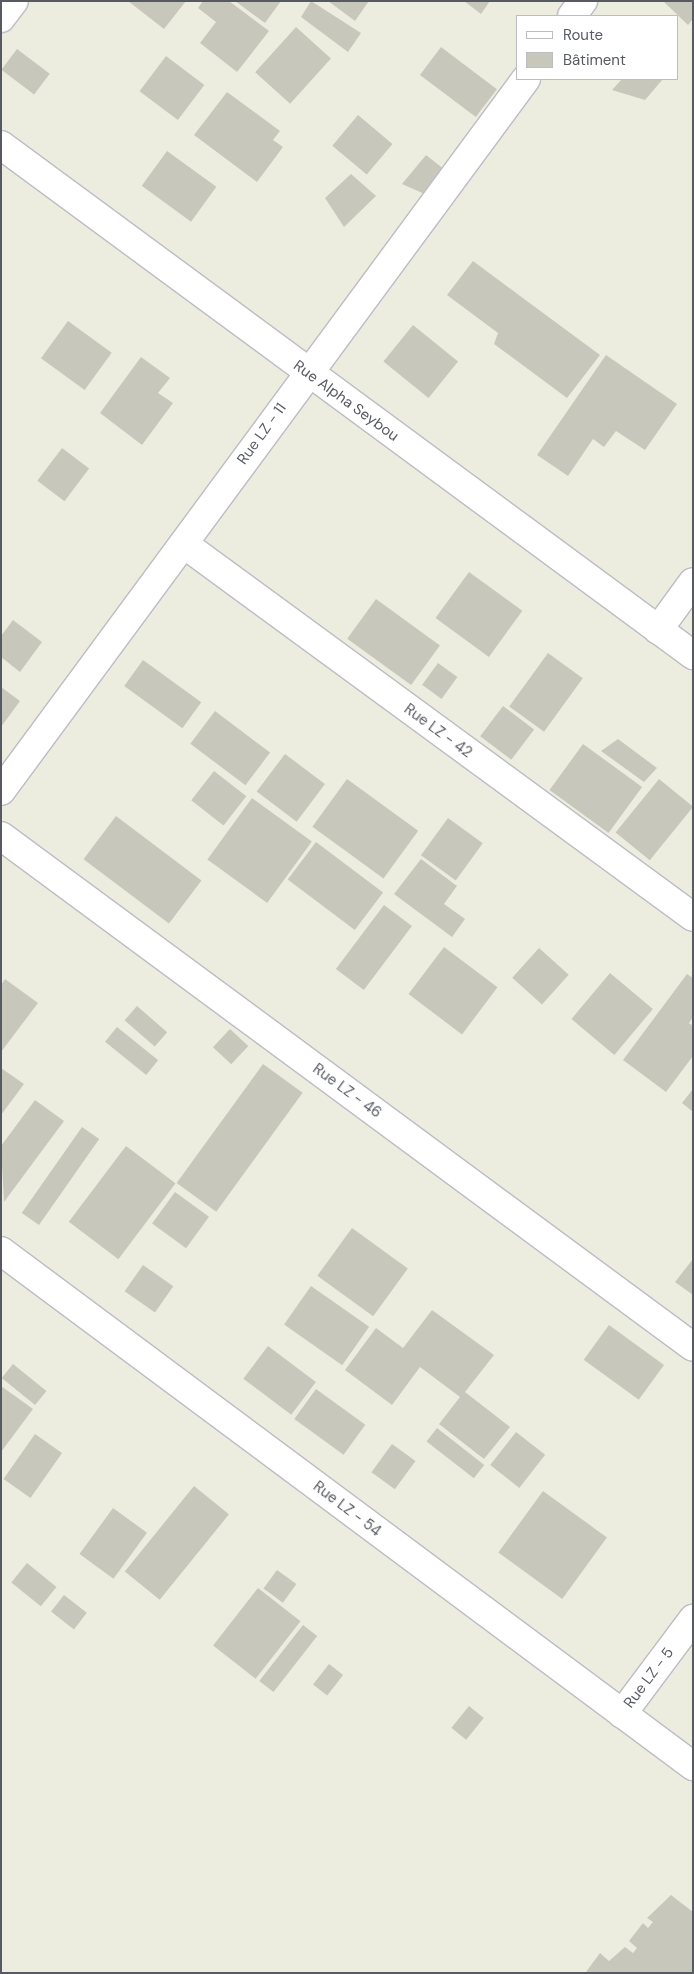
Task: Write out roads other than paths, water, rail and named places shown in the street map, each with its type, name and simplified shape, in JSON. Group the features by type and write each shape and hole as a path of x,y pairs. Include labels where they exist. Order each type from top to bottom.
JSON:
{"street":[{"path":"1,18 14,1"},
{"path":"573,15 584,1"},
{"name":"Rue LZ - 11","path":"1,791 184,544 306,373 525,80"},
{"name":"Rue Alpha Seybou","path":"1,145 306,373 693,655"},
{"name":"Rue LZ - 42","path":"184,544 693,917"},
{"path":"658,630 693,582"},
{"name":"Rue LZ - 46","path":"1,836 693,1347"},
{"name":"Rue LZ - 54","path":"1,1251 693,1766"},
{"name":"Rue LZ - 5","path":"622,1714 693,1619"}]}
